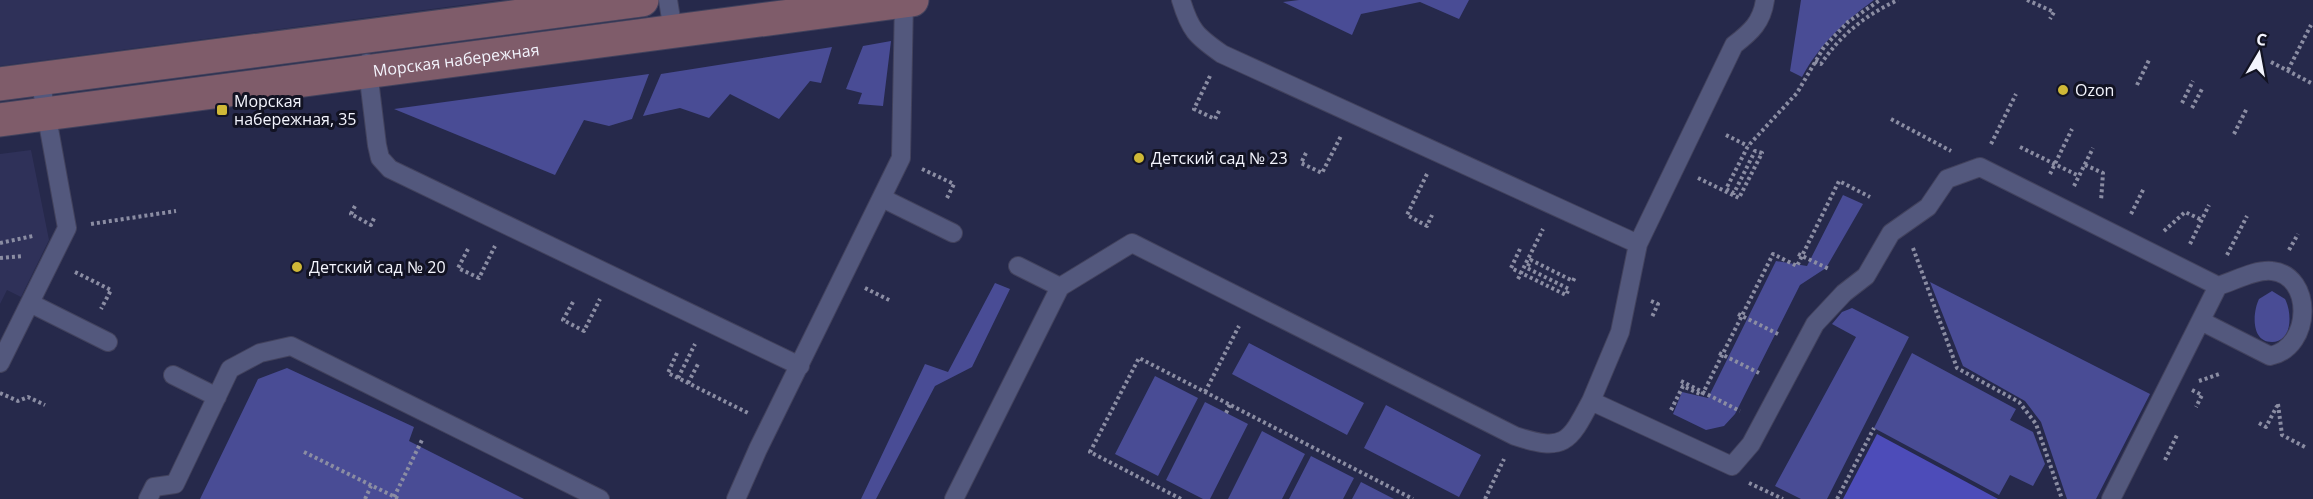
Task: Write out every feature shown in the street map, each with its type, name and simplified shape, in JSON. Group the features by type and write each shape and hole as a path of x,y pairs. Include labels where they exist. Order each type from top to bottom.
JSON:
{"street":[{"path":"0,84 642,0"},
{"name":"Морская набережная","path":"0,120 369,71 670,15 907,0"}],"lane":[{"path":"736,499 901,158 907,0"},
{"path":"1181,0 1187,18 1198,38 1221,54 1638,244"},
{"path":"954,499 1060,287 1132,243 1515,436 1542,445 1561,442 1575,430 1591,400 1620,332 1638,244 1734,45 1751,32 1759,22 1765,0"},
{"path":"363,37 369,71 376,145 380,158 390,169 800,366"},
{"path":"0,363 67,228 40,79"},
{"path":"1591,400 1732,466 1750,444 1815,324 1844,293 1866,276 1890,233 1928,207 1947,179 1980,167 2001,187 2218,286 2271,270 2290,278 2302,294 2305,304 2306,314 2302,333 2290,349 2270,356 2200,321"},
{"path":"882,198 953,233"},
{"path":"1018,266 1060,287"},
{"path":"2111,499 2218,286"},
{"path":"30,303 108,342"},
{"path":"148,499 154,487 175,484 230,369 260,353 291,346 600,499"},
{"path":"173,375 217,397"}],"path":[{"path":"1721,189 1739,198 1762,153 1755,150 1734,193 1726,189 1748,146 1797,93 1824,47 1848,22 1880,0"},
{"path":"1815,61 1821,64 1852,28 1880,8 1898,0"},
{"path":"2027,0 2054,12 2050,20"},
{"path":"2288,70 2311,25"},
{"path":"1220,109 1215,119 1194,109 1221,54"},
{"path":"2137,86 2149,60"},
{"path":"2271,62 2313,84"},
{"path":"2182,103 2193,81"},
{"path":"2192,108 2203,87"},
{"path":"1891,118 1980,167 2016,94"},
{"path":"2234,134 2247,108"},
{"path":"1306,153 1301,163 1322,173 1352,113"},
{"path":"2047,180 2072,129"},
{"path":"1726,135 1748,146"},
{"path":"2020,147 2079,176"},
{"path":"2093,148 2085,165 2103,173 2101,199 2098,205"},
{"path":"1432,215 1427,226 1407,215 1438,153"},
{"path":"901,158 954,184 949,195"},
{"path":"1703,393 1720,354 1773,254 1797,266 1800,255 1839,181 1870,197"},
{"path":"2135,206 2144,188"},
{"path":"2161,237 2164,230 2185,212 2202,220 2209,205"},
{"path":"355,206 351,214 371,225 375,216"},
{"path":"1518,279 1555,206"},
{"path":"2226,256 2247,216"},
{"path":"468,249 458,268 479,278 506,224"},
{"path":"1904,224 1957,368 2019,402 2036,424 2062,499"},
{"path":"2292,244 2298,234"},
{"path":"1520,249 1511,268 1566,295 1569,289 1527,268 1531,260 1573,281 1575,277"},
{"path":"1800,255 1829,269"},
{"path":"573,302 563,321 584,331 612,275"},
{"path":"100,310 111,290 104,286"},
{"path":"870,290 891,301"},
{"path":"1205,392 1251,303"},
{"path":"1740,315 1778,334"},
{"path":"677,353 668,373 771,425"},
{"path":"1720,354 1759,373"},
{"path":"1181,499 1090,452 1139,358 1413,499"},
{"path":"688,383 698,364"},
{"path":"678,378 683,368"},
{"path":"1178,388 1182,381"},
{"path":"1681,381 1762,422"},
{"path":"1661,407 1670,412 1683,386 1702,395 1703,393"},
{"path":"0,393 18,401 28,397 45,405"},
{"path":"2196,407 2202,395"},
{"path":"2259,423 2266,427 2278,404 2282,435 2305,447"},
{"path":"1226,413 1230,405"},
{"path":"393,496 434,416"},
{"path":"1837,499 1874,428"},
{"path":"2165,460 2178,433"},
{"path":"1285,443 1289,436"},
{"path":"1485,499 1515,436"},
{"path":"304,452 399,499"},
{"path":"1333,467 1337,460"},
{"path":"1732,466 1742,479 1783,499"},
{"path":"1382,493 1386,485"},
{"path":"365,499 371,486"}],"shaded area":[{"path":"0,0 500,0 0,66"},
{"path":"1299,0 1469,0 1459,19 1420,2 1361,14 1352,35 1283,2"},
{"path":"1801,0 1874,0 1834,34 1802,77 1790,71"},
{"path":"891,41 883,106 858,104 862,93 846,89 863,46"},
{"path":"832,47 821,83 810,81 779,119 730,94 709,118 680,108 643,116 661,74"},
{"path":"649,74 632,119 609,126 584,120 555,175 394,109"},
{"path":"31,150 49,240 21,297 7,290 0,304 0,154"},
{"path":"1843,195 1863,204 1826,268 1800,285 1735,414 1724,426 1706,430 1673,414 1682,392 1708,398 1776,261 1807,266"},
{"path":"1930,282 2150,394 2096,499 2067,499 2041,422 2025,401 1963,366"},
{"path":"995,283 1010,289 972,367 935,386 876,499 861,499 925,364 948,372"},
{"path":"2272,291 2285,299 2290,318 2284,337 2272,342 2265,341 2257,332 2255,311 2259,299"},
{"path":"1852,308 1909,337 1827,499 1801,499 1775,486 1856,337 1832,324 1842,312"},
{"path":"1249,343 1364,403 1347,435 1232,374"},
{"path":"1912,353 2016,409 2010,420 2033,432 2045,464 2033,486 2010,475 1999,495 1874,428"},
{"path":"287,368 414,427 409,441 524,499 200,499 258,379"},
{"path":"1155,376 1198,398 1158,476 1115,454"},
{"path":"1205,402 1248,424 1210,499 1203,499 1166,480"},
{"path":"1386,405 1481,455 1459,497 1364,448"},
{"path":"1262,431 1305,454 1282,499 1228,499"},
{"path":"1877,434 1998,499 1843,499"},
{"path":"1311,456 1354,478 1343,499 1289,499"},
{"path":"1361,482 1394,499 1352,499"}],"place":[{"name":"Ozon","path":"2063,90"},
{"name":"Морская набережная, 35","path":"222,110"},
{"name":"Детский сад № 23","path":"1139,158"},
{"name":"Детский сад № 20","path":"297,267"}]}
